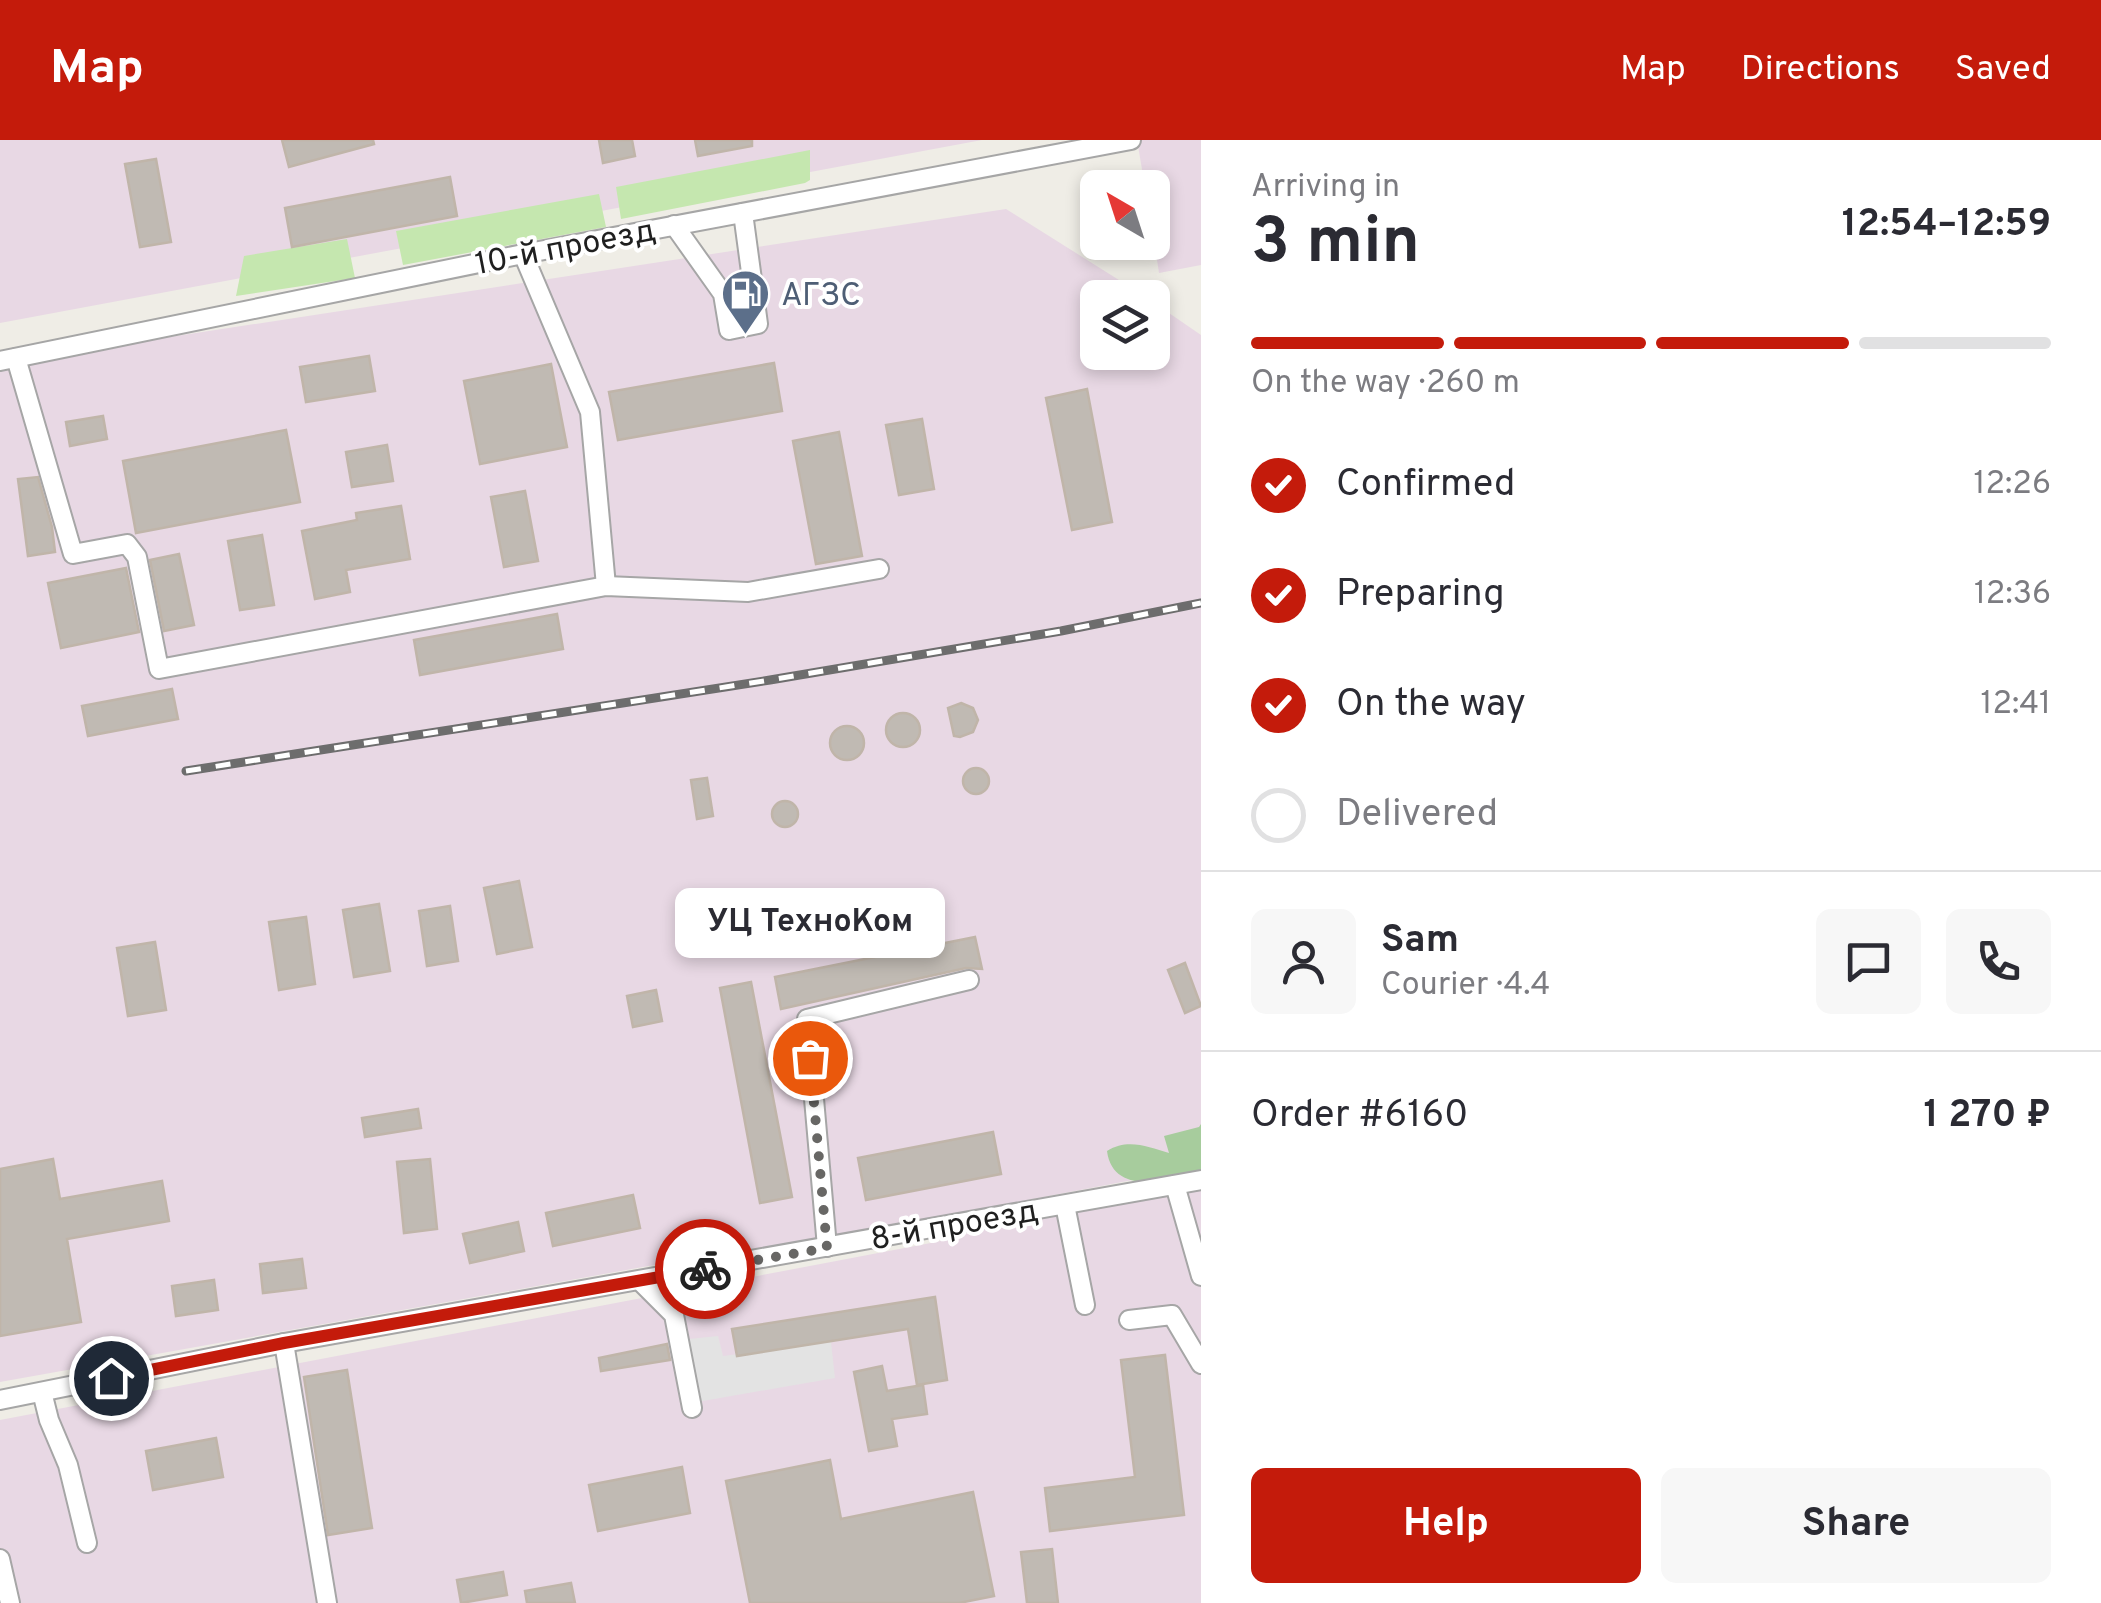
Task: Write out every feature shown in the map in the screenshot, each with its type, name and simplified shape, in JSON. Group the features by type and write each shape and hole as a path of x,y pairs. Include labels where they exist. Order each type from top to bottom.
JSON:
{"street":[{"name":"10-й проезд","path":"8,360 523,254 1131,140"},
{"path":"674,225 723,294 729,330 758,324 743,213"},
{"path":"523,254 590,412 606,586"},
{"path":"8,360 72,554 126,544 137,557 158,668 606,586 748,592 879,569"},
{"path":"827,1248 807,1020 969,980"},
{"name":"8-й проезд","path":"0,1400 284,1343 1201,1180"},
{"path":"1175,1185 1201,1276"},
{"path":"1065,1204 1085,1306"},
{"path":"640,1281 674,1314 692,1408"},
{"path":"1129,1320 1172,1315 1201,1364"},
{"path":"284,1343 327,1603"},
{"path":"42,1392 68,1465 87,1542"},
{"path":"0,1559 10,1603"}],"shaded area":[{"path":"0,140 982,140 0,323"},
{"path":"1137,140 1201,140 1201,265 1159,273 1157,260 1170,260 1170,170 1142,170"},
{"path":"1006,209 1080,256 1080,260 1087,260 1119,280 1080,280 1080,370 1170,370 1170,314 1201,335 1201,1167 798,1244 738,1250 0,1382 0,371 105,347"},
{"path":"1201,1185 1201,1603 0,1603 0,1420 936,1242 1040,1213"},
{"path":"718,1336 723,1356 831,1342 835,1378 697,1402 689,1339"}],"green space":[{"path":"810,150 810,180 805,183 621,219 616,187"},
{"path":"599,194 606,227 403,265 396,231"},
{"path":"347,239 355,278 236,296 244,256"},
{"path":"1201,1124 1201,1175 1145,1182 1120,1175 1111,1165 1107,1151 1115,1147 1138,1145 1169,1153 1164,1136"}],"building":[{"path":"282,140 373,140 374,144 289,167"},
{"path":"599,140 632,140 635,156 603,163"},
{"path":"695,140 752,140 752,146 698,156"},
{"path":"156,159 171,242 140,247 125,164"},
{"path":"450,177 457,216 292,247 285,208"},
{"path":"369,356 375,391 306,402 300,367"},
{"path":"774,363 782,411 618,440 609,392"},
{"path":"551,364 567,447 480,464 464,381"},
{"path":"1087,389 1112,522 1072,530 1046,398"},
{"path":"103,416 107,439 70,446 66,422"},
{"path":"922,419 934,489 899,495 886,425"},
{"path":"286,430 300,502 136,533 123,461"},
{"path":"839,432 862,556 816,564 793,441"},
{"path":"387,445 393,481 352,487 346,452"},
{"path":"38,477 55,552 28,556 18,479"},
{"path":"525,491 538,561 504,567 491,497"},
{"path":"401,506 410,559 346,570 350,592 315,599 302,531 357,520 356,513"},
{"path":"262,535 274,605 240,610 228,541"},
{"path":"179,554 194,625 164,631 150,560"},
{"path":"126,568 139,632 61,648 48,583"},
{"path":"557,614 563,649 420,675 414,640"},
{"path":"172,689 178,719 88,736 82,706"},
{"path":"961,703 973,708 978,720 973,732 960,737 954,736 948,708"},
{"path":"903,713 915,718 920,730 915,742 903,747 891,742 886,730 891,718"},
{"path":"847,726 859,731 864,743 859,755 847,760 835,755 830,743 835,731"},
{"path":"976,768 985,772 989,781 985,790 976,794 967,790 963,781 967,772"},
{"path":"707,778 713,816 697,819 691,780"},
{"path":"785,801 794,805 798,814 794,823 785,827 776,823 772,814 776,805"},
{"path":"519,881 532,947 497,954 484,888"},
{"path":"379,904 390,971 354,977 343,910"},
{"path":"450,906 458,961 427,966 419,911"},
{"path":"306,917 315,984 279,990 269,922"},
{"path":"975,937 982,969 966,968 781,1009 775,977"},
{"path":"155,942 166,1010 128,1016 117,948"},
{"path":"1185,963 1201,1006 1185,1013 1168,970"},
{"path":"751,982 792,1197 760,1203 720,988"},
{"path":"656,990 662,1021 633,1027 627,996"},
{"path":"418,1109 421,1128 365,1137 362,1118"},
{"path":"993,1132 1001,1174 866,1200 858,1158"},
{"path":"53,1159 60,1199 162,1181 169,1221 67,1239 81,1322 0,1336 0,1169"},
{"path":"430,1159 437,1229 404,1233 397,1162"},
{"path":"633,1195 640,1228 553,1246 546,1213"},
{"path":"518,1222 524,1251 470,1263 463,1234"},
{"path":"302,1259 306,1288 263,1293 260,1264"},
{"path":"214,1280 218,1310 176,1316 172,1286"},
{"path":"935,1297 947,1380 917,1385 908,1329 737,1356 732,1329"},
{"path":"667,1344 670,1360 601,1371 599,1358"},
{"path":"1165,1355 1184,1515 1050,1531 1045,1488 1135,1477 1121,1360"},
{"path":"882,1366 887,1391 923,1385 927,1414 892,1419 897,1446 869,1451 854,1372"},
{"path":"347,1370 372,1528 328,1535 304,1377"},
{"path":"216,1438 223,1477 153,1490 146,1451"},
{"path":"830,1460 841,1519 973,1492 994,1596 959,1603 750,1603 726,1481"},
{"path":"682,1467 690,1513 598,1531 589,1485"},
{"path":"1052,1549 1058,1603 1027,1603 1021,1552"},
{"path":"503,1572 507,1595 461,1603 457,1580"},
{"path":"571,1583 575,1603 527,1603 525,1591"}],"railway":[{"path":"186,771 770,680 1201,603"}],"way so far":[{"path":"705,1269 827,1248 810,1058"}],"place":[{"name":"АГЗС","path":"746,336"},
{"name":"УЦ ТехноКом","path":"810,1058"}],"route":[{"path":"111,1378 284,1343 705,1269"}]}
